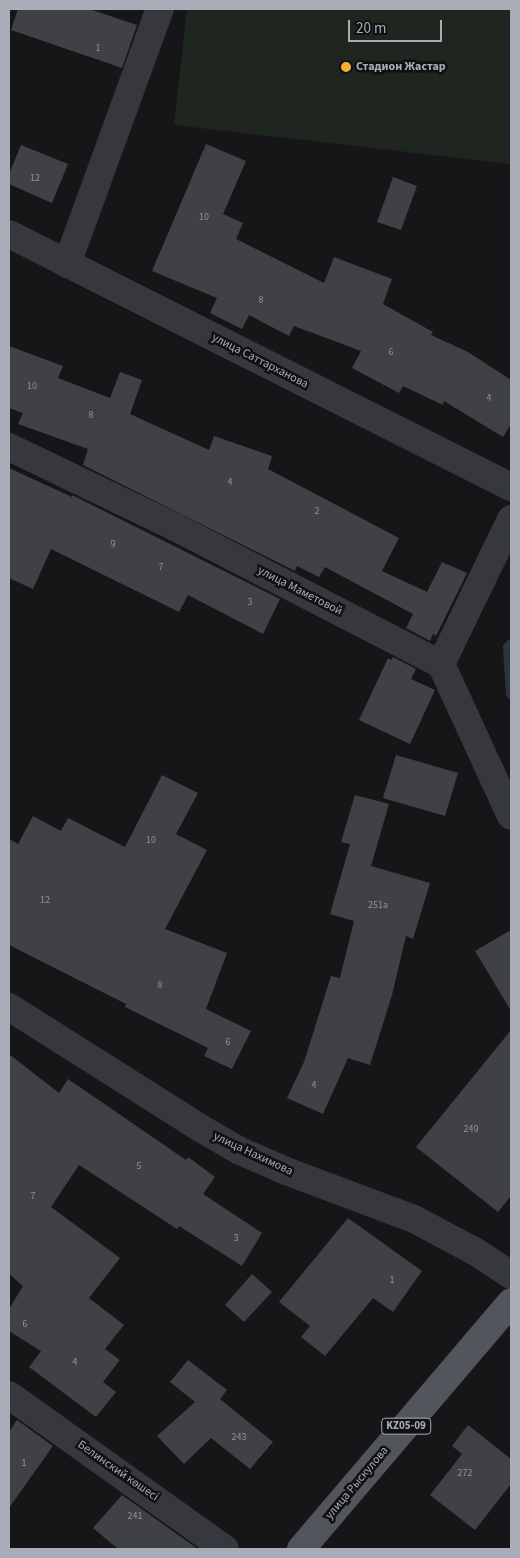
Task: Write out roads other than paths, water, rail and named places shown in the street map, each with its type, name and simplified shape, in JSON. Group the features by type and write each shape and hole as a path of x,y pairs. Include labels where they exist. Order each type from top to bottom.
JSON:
{"main road":[{"name":"улица Рыскулова","path":"301,1549 511,1302"}],"street":[{"path":"67,264 160,9"},
{"name":"улица Саттарханова","path":"9,234 511,487"},
{"name":"улица Маметовой","path":"9,447 176,527 441,664"},
{"path":"511,519 441,664 511,816"},
{"name":"улица Нахимова","path":"9,1006 202,1129 240,1151 286,1171 414,1219 476,1252 511,1275"},
{"name":"Белинский көшесi","path":"9,1395 225,1549"}],"waterway":[{"path":"511,644 508,648 511,694"}],"place":[{"name":"Стадион Жастар","path":"346,67"}]}
